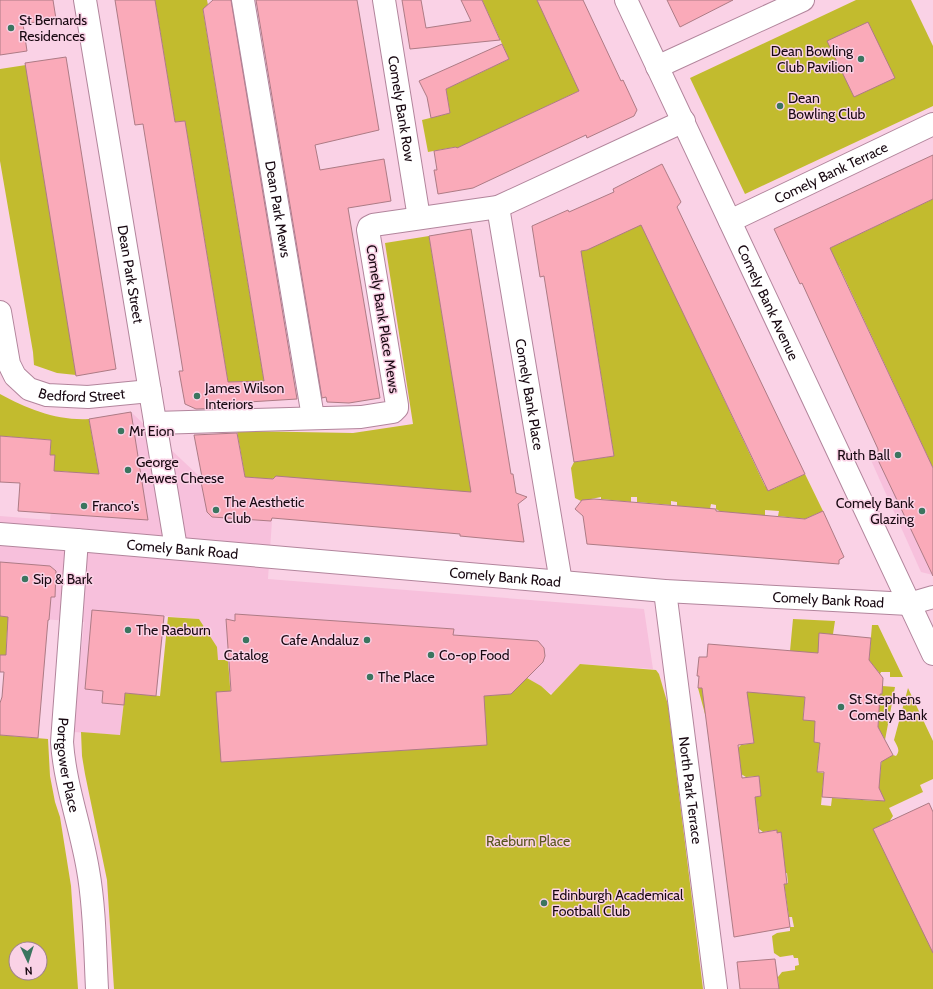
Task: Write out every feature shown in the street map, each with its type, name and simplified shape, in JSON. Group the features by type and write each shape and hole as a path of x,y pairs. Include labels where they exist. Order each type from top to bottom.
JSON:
{"street":[{"name":"Dean Park Street","path":"86,0 176,548"},
{"name":"Dean Park Mews","path":"243,0 313,417"},
{"name":"Comely Bank Row","path":"384,0 419,218"},
{"name":"Comely Bank Avenue","path":"626,0 933,654"},
{"path":"657,67 803,0"},
{"path":"419,218 498,207 684,121"},
{"name":"Comely Bank Terrace","path":"730,221 933,124"},
{"name":"Comely Bank Place","path":"498,207 561,582"},
{"name":"Comely Bank Place Mews","path":"313,417 361,417 392,412 395,410 397,405 368,230 369,227 373,225 419,218"},
{"name":"Bedford Street","path":"0,312 9,364 15,376 29,389 47,394 88,397 150,391"},
{"path":"155,423 313,417"},
{"path":"0,534 77,540"},
{"name":"Comely Bank Road","path":"77,540 665,591 909,604 933,597"},
{"name":"Portgower Place","path":"77,540 62,742 65,770 88,870 98,989"},
{"name":"North Park Terrace","path":"665,591 716,989"}],"shaded area":[{"path":"131,412 200,477 243,471 275,477 268,579 644,609 653,669 581,664 552,694 527,678 511,694 232,713 218,660 199,619 165,616 156,696 125,693 120,735 73,732 84,622 0,616 0,516 50,520 54,474 59,471 101,475 96,460 89,419"},
{"path":"917,435 933,575 921,572 870,458"}],"green space":[{"path":"155,0 207,0 208,5 203,10 264,381 228,382 185,121 175,122"},
{"path":"482,0 537,0 583,89 456,149 455,147 428,152 422,120 450,113 446,89 509,59"},
{"path":"856,0 911,0 933,46 933,106 745,194 690,78"},
{"path":"26,65 76,375 57,373 34,365 0,161 0,69"},
{"path":"933,199 933,468 839,266 825,252 830,248"},
{"path":"640,221 765,486 773,489 805,474 823,511 805,519 778,516 779,511 765,510 765,516 721,512 716,509 716,505 711,504 710,509 677,506 677,502 671,501 671,505 637,502 637,497 631,497 631,502 601,499 601,497 581,501 575,498 571,468 574,462 614,456 584,270 573,253 587,250"},
{"path":"429,236 469,478 476,496 275,477 272,479 245,477 237,431 353,433 413,424 385,243"},
{"path":"0,394 21,405 43,413 66,418 89,419 96,459 101,475 59,471 54,474 50,455 51,440 0,436"},
{"path":"0,616 14,617 7,631 6,655 0,655"},
{"name":"Raeburn Place","path":"168,617 199,619 217,647 218,660 228,660 232,713 511,694 527,678 541,686 551,695 580,664 656,670 659,674 668,705 703,989 114,989 107,880 85,774 82,756 81,732 120,735 125,693 160,696"},
{"path":"793,619 835,621 833,634 822,647 806,683 803,719 815,721 815,742 820,743 817,772 824,773 821,805 831,806 832,798 877,801 882,757 888,758 893,755 896,756 898,752 898,748 894,740 908,688 933,741 933,779 920,785 923,792 889,808 893,816 889,822 933,953 933,989 775,989 779,988 778,977 782,972 795,970 795,966 799,965 798,958 794,958 793,955 780,957 774,953 772,936 777,933 790,931 790,927 794,927 792,917 789,917 784,884 788,883 787,873 782,874 779,843 782,842 781,833 777,833 777,830 763,832 759,829 758,820 749,798 761,796 759,776 746,777 741,774 738,748 741,745 754,743 733,710 705,714 698,688 790,651"},
{"path":"872,625 878,625 903,677 890,677 890,672 881,672 880,674 878,671 868,671"},
{"path":"882,686 895,687 885,740 878,727 880,694 882,694"},
{"path":"0,735 48,739 50,776 55,802 60,817 71,886 78,989 0,989"}],"building":[{"name":"St Bernards Residences","path":"0,0 53,0 56,19 23,24 27,51 0,55"},
{"path":"115,0 155,0 175,122 185,121 228,382 264,381 203,9 213,0 231,0 297,399 232,403 233,408 196,409 185,404 179,371 183,371 143,124 135,125"},
{"path":"256,0 357,0 379,130 315,145 320,170 384,159 391,201 348,208 380,398 349,403 327,402 326,397 322,398"},
{"path":"402,0 421,0 426,28 471,21 461,0 482,0 500,40 410,49"},
{"path":"537,0 583,0 621,81 623,80 637,110 634,116 587,138 586,135 473,188 438,194 434,170 437,170 434,151 457,148 579,91"},
{"path":"667,0 733,0 680,27"},
{"name":"Dean Bowling Club Pavilion","path":"868,22 895,78 854,97 827,41"},
{"path":"502,44 509,59 446,89 450,113 431,118 427,97 419,81"},
{"path":"66,57 116,369 76,376 25,63"},
{"path":"933,155 933,199 830,248 933,468 933,576 878,460 878,449 802,283 800,284 774,229"},
{"path":"662,164 681,202 677,207 805,474 768,491 641,225 587,250 581,251 614,456 574,462 544,276 540,277 532,226 568,210 569,212 614,192 613,189"},
{"path":"471,229 511,474 513,474 516,493 527,497 518,504 524,542 460,536 460,534 272,518 271,521 212,517 207,512 194,435 237,433 245,477 273,479 276,476 471,492 429,236"},
{"path":"131,412 148,520 18,511 20,483 0,482 0,436 51,440 50,455 55,455 54,471 99,474 89,419"},
{"path":"594,499 716,509 716,511 805,519 823,511 844,557 839,560 839,564 587,544 583,516 575,509 582,500"},
{"path":"0,562 50,566 56,571 55,597 51,597 48,620 38,738 0,735 0,703 2,697 4,672 0,672 0,655 6,655 8,617 0,616"},
{"path":"92,610 164,616 156,696 125,693 124,705 102,703 103,691 85,689"},
{"path":"235,614 454,629 453,635 538,641 544,648 545,656 543,662 511,694 484,696 487,745 221,762 216,692 231,691 226,619 235,621"},
{"path":"819,633 871,638 869,660 883,678 882,694 880,694 878,727 893,755 881,762 879,788 885,801 822,797 824,772 817,772 820,743 814,742 815,721 803,720 805,697 747,692 754,743 738,745 742,778 759,776 761,796 755,797 759,833 777,830 777,833 781,832 787,884 784,884 790,927 734,937 702,688 698,688 699,676 697,676 699,657 707,657 708,644 818,653"},
{"path":"929,803 933,812 933,953 873,829"},
{"path":"775,959 779,989 740,989 737,962"}],"place":[{"name":"St Bernards Residences","path":"11,28"},
{"name":"Dean Bowling Club Pavilion","path":"861,59"},
{"name":"Dean Bowling Club","path":"780,106"},
{"name":"James Wilson Interiors","path":"197,396"},
{"name":"Mr Eion","path":"121,431"},
{"name":"Ruth Ball","path":"898,455"},
{"name":"George Mewes Cheese","path":"128,470"},
{"name":"Franco's","path":"84,506"},
{"name":"The Aesthetic Club","path":"216,510"},
{"name":"Comely Bank Glazing","path":"922,511"},
{"name":"Sip & Bark","path":"25,579"},
{"name":"The Raeburn","path":"128,630"},
{"name":"Catalog","path":"246,640"},
{"name":"Cafe Andaluz","path":"367,640"},
{"name":"Co-op Food","path":"431,655"},
{"name":"The Place","path":"370,677"},
{"name":"St Stephens Comely Bank","path":"841,707"},
{"name":"Edinburgh Academical Football Club","path":"544,903"}]}
